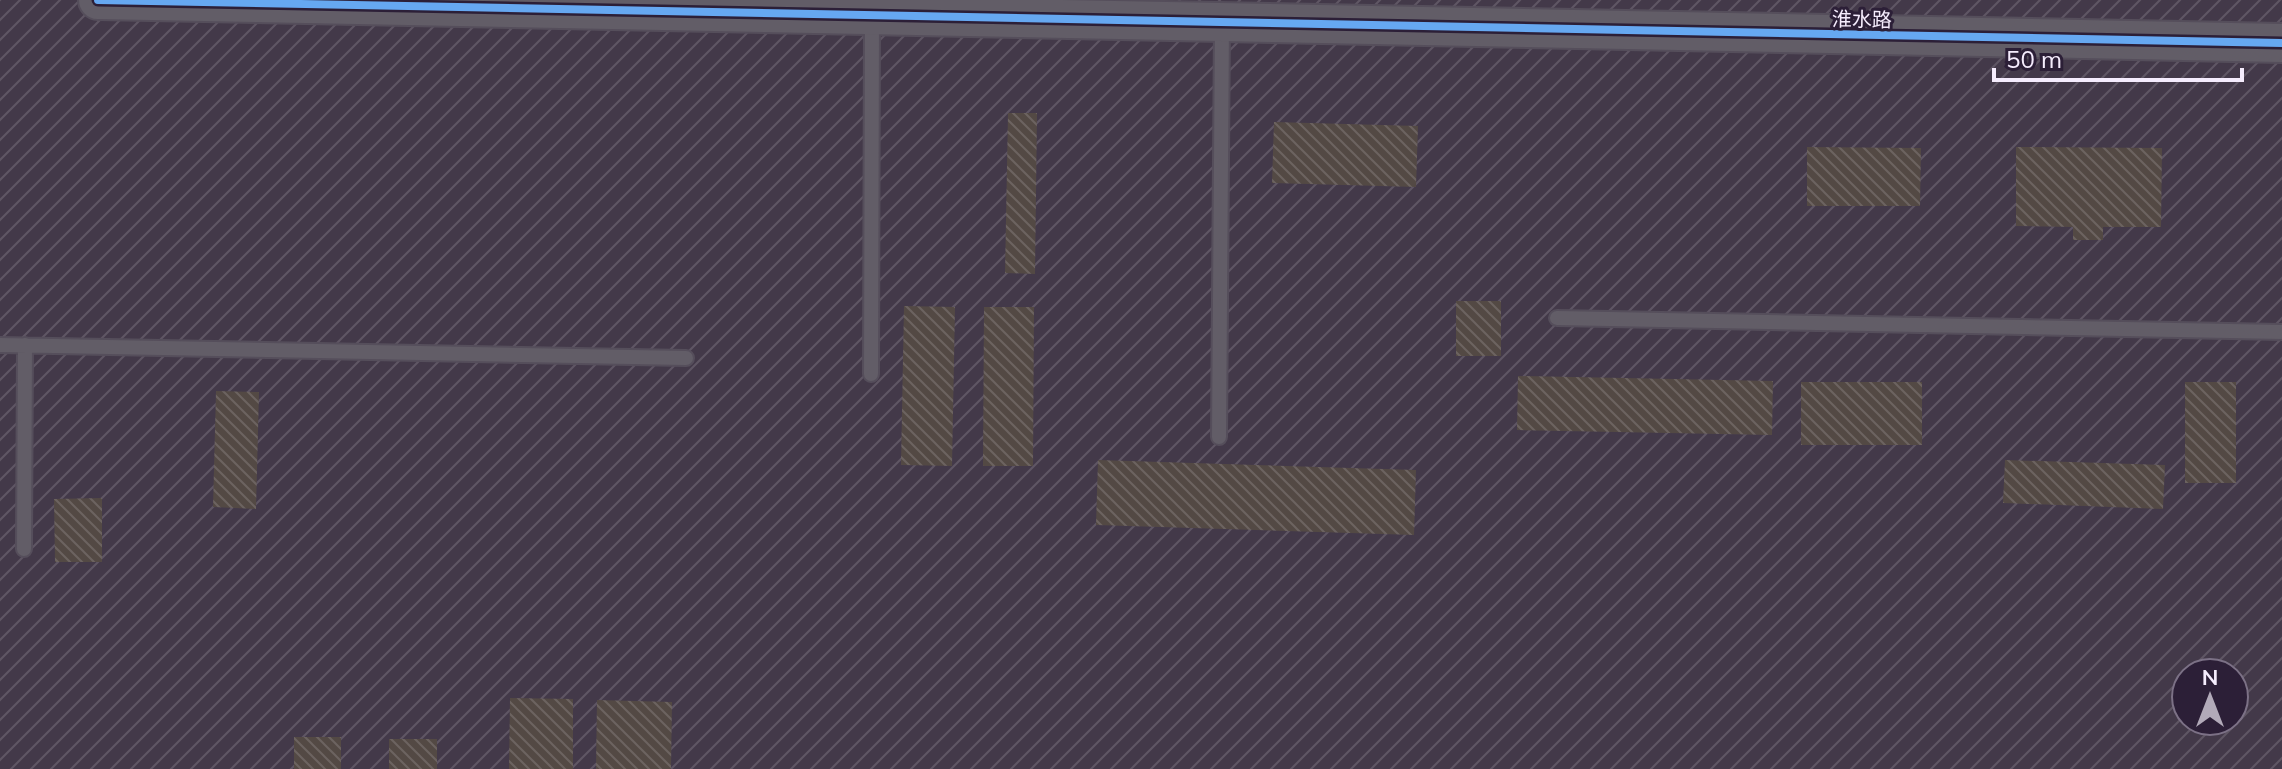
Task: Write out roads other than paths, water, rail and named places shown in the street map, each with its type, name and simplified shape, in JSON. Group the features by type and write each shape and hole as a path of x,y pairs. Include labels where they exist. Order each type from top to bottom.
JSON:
{"street":[{"name":"淮水路","path":"98,0 2282,43"}],"lane":[{"path":"871,374 872,16"},
{"path":"1219,437 1222,23"},
{"path":"1557,318 2282,332"},
{"path":"0,345 686,358"},
{"path":"24,549 25,345"}]}
